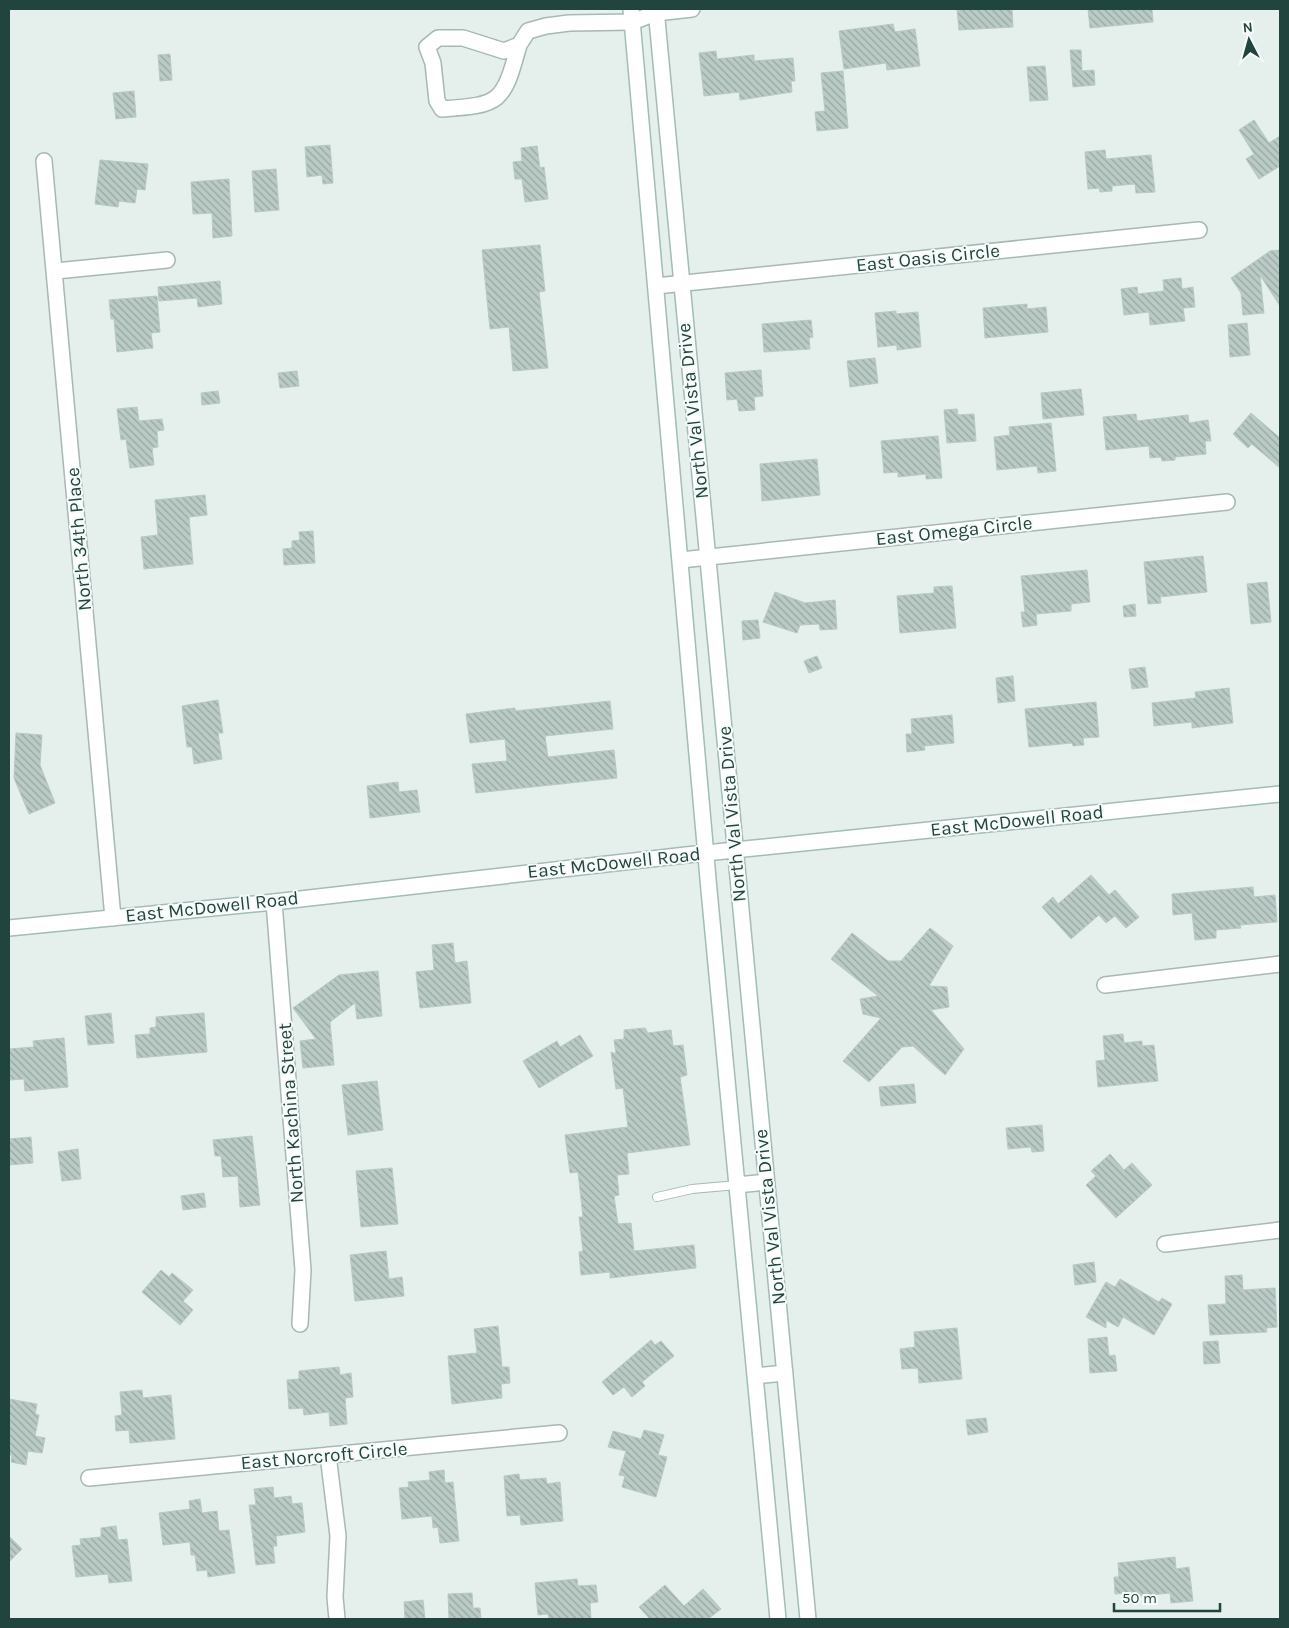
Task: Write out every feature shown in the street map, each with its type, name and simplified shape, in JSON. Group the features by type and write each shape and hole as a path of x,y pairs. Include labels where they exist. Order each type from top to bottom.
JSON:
{"main road":[{"path":"519,45 504,51 463,38 438,38 427,47 433,63 437,101 442,109 478,107 495,100 507,86 519,45 528,31 546,26 632,16 656,11 692,9"},
{"name":"North Val Vista Drive","path":"656,11 808,1619"},
{"name":"North Val Vista Drive","path":"632,16 706,853 778,1619"},
{"name":"North 34th Place","path":"44,161 56,271 113,918"},
{"name":"East Oasis Circle","path":"656,286 1199,230"},
{"path":"56,271 167,260"},
{"name":"East Omega Circle","path":"681,560 1226,502"},
{"name":"East McDowell Road","path":"9,928 274,902 706,853 1280,794"},
{"name":"North Kachina Street","path":"274,902 303,1270 300,1324"},
{"path":"1105,985 1280,964"},
{"path":"737,1185 766,1182"},
{"path":"1165,1244 1280,1230"},
{"path":"755,1376 785,1374"},
{"name":"East Norcroft Circle","path":"88,1478 558,1433"},
{"path":"328,1455 338,1536 335,1597 337,1619"}],"lane":[{"path":"656,1197 692,1189 737,1185"}],"building":[{"path":"957,9 1012,9 1013,27 959,30"},
{"path":"1088,9 1152,9 1153,22 1090,28"},
{"path":"893,24 895,32 915,29 920,66 887,70 886,63 844,69 839,31"},
{"path":"1070,50 1081,50 1082,71 1094,70 1095,85 1073,87"},
{"path":"716,51 717,59 754,55 754,61 793,58 795,81 791,81 792,92 740,100 739,92 704,96 699,53"},
{"path":"170,54 172,80 160,81 158,55"},
{"path":"1045,66 1048,100 1030,101 1027,67"},
{"path":"843,71 848,128 817,131 815,112 825,111 821,73"},
{"path":"134,91 136,117 116,119 113,93"},
{"path":"1254,120 1269,143 1280,136 1280,166 1259,179 1246,159 1254,154 1239,130"},
{"path":"330,145 333,183 323,184 322,175 307,177 305,147"},
{"path":"537,146 540,168 544,167 548,199 525,202 522,179 515,179 513,162 522,161 521,148"},
{"path":"1105,150 1106,159 1151,155 1155,192 1136,193 1135,184 1112,186 1112,191 1100,192 1099,188 1088,189 1085,152"},
{"path":"100,160 148,164 145,190 137,189 135,203 119,201 118,207 95,204"},
{"path":"276,169 279,210 255,212 252,171"},
{"path":"229,179 232,236 213,238 212,213 193,214 191,182"},
{"path":"540,245 545,291 539,292 548,368 513,371 509,327 490,329 482,250"},
{"path":"1280,250 1280,306 1260,275 1264,313 1243,315 1241,293 1231,278 1270,251"},
{"path":"1181,278 1182,289 1193,287 1195,307 1183,308 1185,321 1150,325 1149,312 1124,315 1121,289 1137,287 1138,294 1164,291 1163,280"},
{"path":"220,281 222,304 198,307 197,298 159,301 158,287"},
{"path":"157,296 160,332 151,333 153,348 117,352 114,319 111,319 109,300"},
{"path":"1027,304 1027,309 1046,307 1048,332 985,338 983,308"},
{"path":"896,311 896,314 918,312 921,347 897,350 897,345 878,347 875,313"},
{"path":"811,320 813,337 809,338 810,349 764,352 762,324"},
{"path":"1247,323 1250,355 1230,357 1228,325"},
{"path":"875,358 878,383 850,387 847,361"},
{"path":"761,370 763,396 754,397 755,410 739,411 737,399 727,400 725,373"},
{"path":"297,371 299,386 280,388 278,373"},
{"path":"1081,389 1084,415 1043,419 1041,393"},
{"path":"218,391 220,403 202,405 201,393"},
{"path":"137,407 139,421 162,419 164,430 157,431 158,447 152,448 154,465 130,468 126,439 121,440 117,409"},
{"path":"957,409 958,415 974,414 976,441 947,443 944,410"},
{"path":"1251,413 1280,438 1280,468 1252,444 1248,448 1233,434"},
{"path":"1136,414 1137,421 1188,415 1189,423 1208,420 1211,441 1205,441 1206,454 1175,457 1175,460 1162,461 1161,457 1150,458 1149,446 1106,450 1103,417"},
{"path":"1051,423 1056,471 1038,473 1037,466 997,470 994,437 1010,435 1009,427"},
{"path":"938,436 942,478 926,479 926,474 898,477 898,472 884,473 881,441"},
{"path":"817,459 820,495 762,501 760,464"},
{"path":"205,495 207,515 189,517 193,564 144,569 141,537 158,535 155,500"},
{"path":"313,531 315,563 284,565 283,549 292,548 292,541 300,540 299,532"},
{"path":"1203,556 1207,592 1160,597 1161,603 1148,604 1144,562"},
{"path":"1087,570 1090,602 1071,604 1071,611 1036,614 1037,625 1023,627 1021,612 1025,612 1021,576"},
{"path":"1267,582 1271,622 1251,624 1247,584"},
{"path":"952,586 956,628 900,633 897,596 934,593 934,587"},
{"path":"775,592 805,603 835,600 837,629 820,630 819,624 800,625 797,633 763,622"},
{"path":"1135,604 1136,616 1124,617 1123,606"},
{"path":"758,620 760,638 743,640 742,621"},
{"path":"817,656 822,668 809,673 804,661"},
{"path":"1145,667 1148,687 1132,689 1129,669"},
{"path":"1013,676 1015,701 998,703 996,678"},
{"path":"1229,688 1233,723 1192,728 1192,722 1154,726 1152,703 1196,698 1195,692"},
{"path":"218,700 223,733 218,733 222,759 194,764 192,747 187,747 182,706"},
{"path":"610,701 613,729 545,736 548,757 614,750 617,778 476,793 472,764 507,761 505,739 470,743 466,714 515,708 515,711"},
{"path":"1096,702 1099,737 1083,738 1084,745 1073,746 1072,743 1029,747 1025,709"},
{"path":"952,715 954,743 924,746 925,750 907,752 906,734 912,734 911,719"},
{"path":"16,733 42,735 40,765 55,803 29,814 14,778"},
{"path":"398,782 399,792 417,790 420,812 370,818 367,786"},
{"path":"1091,875 1109,895 1115,890 1139,917 1126,928 1115,916 1106,923 1099,915 1071,939 1042,907 1053,897 1058,904"},
{"path":"1253,887 1254,897 1275,895 1277,922 1240,925 1241,928 1216,930 1216,938 1195,940 1192,913 1173,915 1172,894"},
{"path":"930,928 953,946 929,986 947,987 949,1007 931,1010 964,1049 945,1075 913,1046 902,1047 869,1082 843,1061 881,1018 863,1014 860,999 878,996 831,959 852,933 888,961 901,961"},
{"path":"453,943 455,963 467,961 471,1003 420,1008 416,972 434,970 432,945"},
{"path":"378,971 382,1016 357,1019 355,1003 330,1022 334,1065 303,1068 300,1041 316,1039 293,1008 339,975"},
{"path":"111,1013 114,1043 88,1045 85,1016"},
{"path":"204,1013 207,1052 137,1058 135,1035 150,1034 150,1028 156,1027 156,1017"},
{"path":"645,1028 648,1033 671,1030 673,1046 683,1045 687,1075 680,1077 690,1145 627,1153 629,1174 617,1175 619,1195 614,1196 618,1224 631,1223 634,1251 694,1245 696,1268 610,1278 610,1272 581,1275 579,1252 583,1251 579,1217 583,1217 578,1172 570,1173 565,1135 628,1127 623,1088 616,1089 611,1052 616,1054 614,1040 624,1039 624,1030"},
{"path":"1123,1034 1124,1043 1142,1041 1142,1046 1154,1045 1158,1081 1098,1087 1096,1061 1105,1060 1103,1036"},
{"path":"580,1035 593,1056 539,1088 523,1061 557,1041 560,1047"},
{"path":"64,1038 68,1087 25,1091 24,1079 10,1080 9,1049 34,1047 33,1041"},
{"path":"377,1081 383,1130 348,1135 342,1085"},
{"path":"914,1084 916,1103 881,1106 879,1087"},
{"path":"1042,1125 1044,1151 1032,1152 1031,1147 1008,1149 1006,1128"},
{"path":"252,1136 260,1205 240,1207 238,1176 223,1177 221,1156 215,1156 213,1140"},
{"path":"31,1137 33,1163 9,1165 9,1139"},
{"path":"78,1149 81,1179 62,1181 58,1152"},
{"path":"1110,1154 1124,1170 1132,1163 1152,1185 1116,1218 1086,1185 1096,1176 1091,1171"},
{"path":"392,1168 398,1224 361,1227 356,1171"},
{"path":"204,1193 206,1207 183,1210 181,1196"},
{"path":"386,1251 389,1279 402,1277 404,1296 355,1301 350,1255"},
{"path":"1094,1262 1096,1282 1075,1285 1073,1265"},
{"path":"161,1270 169,1277 172,1273 193,1290 183,1301 193,1310 180,1325 142,1292"},
{"path":"1242,1275 1243,1290 1275,1288 1277,1327 1266,1328 1267,1332 1210,1335 1208,1305 1226,1304 1225,1276"},
{"path":"1120,1279 1159,1302 1162,1298 1172,1304 1154,1335 1123,1317 1118,1327 1106,1320 1106,1328 1086,1317 1106,1282 1115,1287"},
{"path":"498,1326 502,1367 509,1367 510,1383 501,1384 502,1398 452,1404 448,1356 477,1353 474,1329"},
{"path":"957,1328 962,1379 919,1383 918,1368 902,1369 900,1349 915,1347 914,1332"},
{"path":"1107,1337 1109,1356 1115,1355 1117,1371 1090,1373 1088,1339"},
{"path":"651,1340 655,1345 661,1341 674,1356 642,1382 645,1386 632,1397 624,1387 613,1395 602,1382"},
{"path":"1218,1341 1220,1363 1204,1364 1203,1342"},
{"path":"339,1367 340,1375 351,1373 353,1397 345,1398 347,1424 330,1426 329,1412 304,1415 303,1408 289,1409 287,1380 299,1379 299,1371"},
{"path":"142,1390 143,1398 171,1395 175,1439 130,1443 129,1430 116,1431 115,1416 122,1415 120,1392"},
{"path":"9,1399 37,1404 35,1414 39,1415 35,1436 45,1438 42,1453 28,1451 26,1465 11,1462 12,1455 9,1455"},
{"path":"986,1418 988,1432 968,1435 966,1420"},
{"path":"644,1430 664,1435 658,1455 667,1457 656,1497 622,1487 625,1476 619,1475 626,1451 608,1447 613,1431 641,1439"},
{"path":"444,1470 445,1483 453,1482 459,1541 440,1543 438,1527 433,1528 432,1516 402,1519 399,1488 409,1487 408,1482 430,1480 429,1472"},
{"path":"519,1474 520,1480 546,1478 547,1484 560,1482 563,1521 521,1525 520,1515 507,1516 504,1476"},
{"path":"273,1487 274,1498 291,1496 292,1504 302,1503 305,1532 276,1536 277,1546 273,1546 275,1563 256,1565 249,1505 256,1505 254,1489"},
{"path":"200,1499 202,1513 217,1511 219,1531 229,1530 235,1573 208,1577 207,1570 197,1571 195,1555 191,1555 190,1542 163,1545 159,1513 190,1509 189,1501"},
{"path":"116,1526 118,1540 127,1539 132,1581 109,1583 108,1574 76,1577 72,1546 81,1545 80,1539 101,1537 101,1528"},
{"path":"9,1536 22,1549 9,1562"},
{"path":"1175,1557 1176,1569 1189,1567 1193,1601 1171,1603 1170,1593 1129,1597 1128,1593 1115,1594 1114,1577 1119,1577 1118,1563"},
{"path":"577,1579 578,1586 596,1585 598,1602 590,1603 591,1619 549,1619 548,1614 538,1615 535,1583"},
{"path":"665,1585 684,1606 703,1589 721,1609 708,1619 650,1619 639,1607"},
{"path":"472,1593 473,1608 480,1608 481,1619 449,1619 448,1594"},
{"path":"423,1600 425,1619 405,1619 404,1602"}]}
